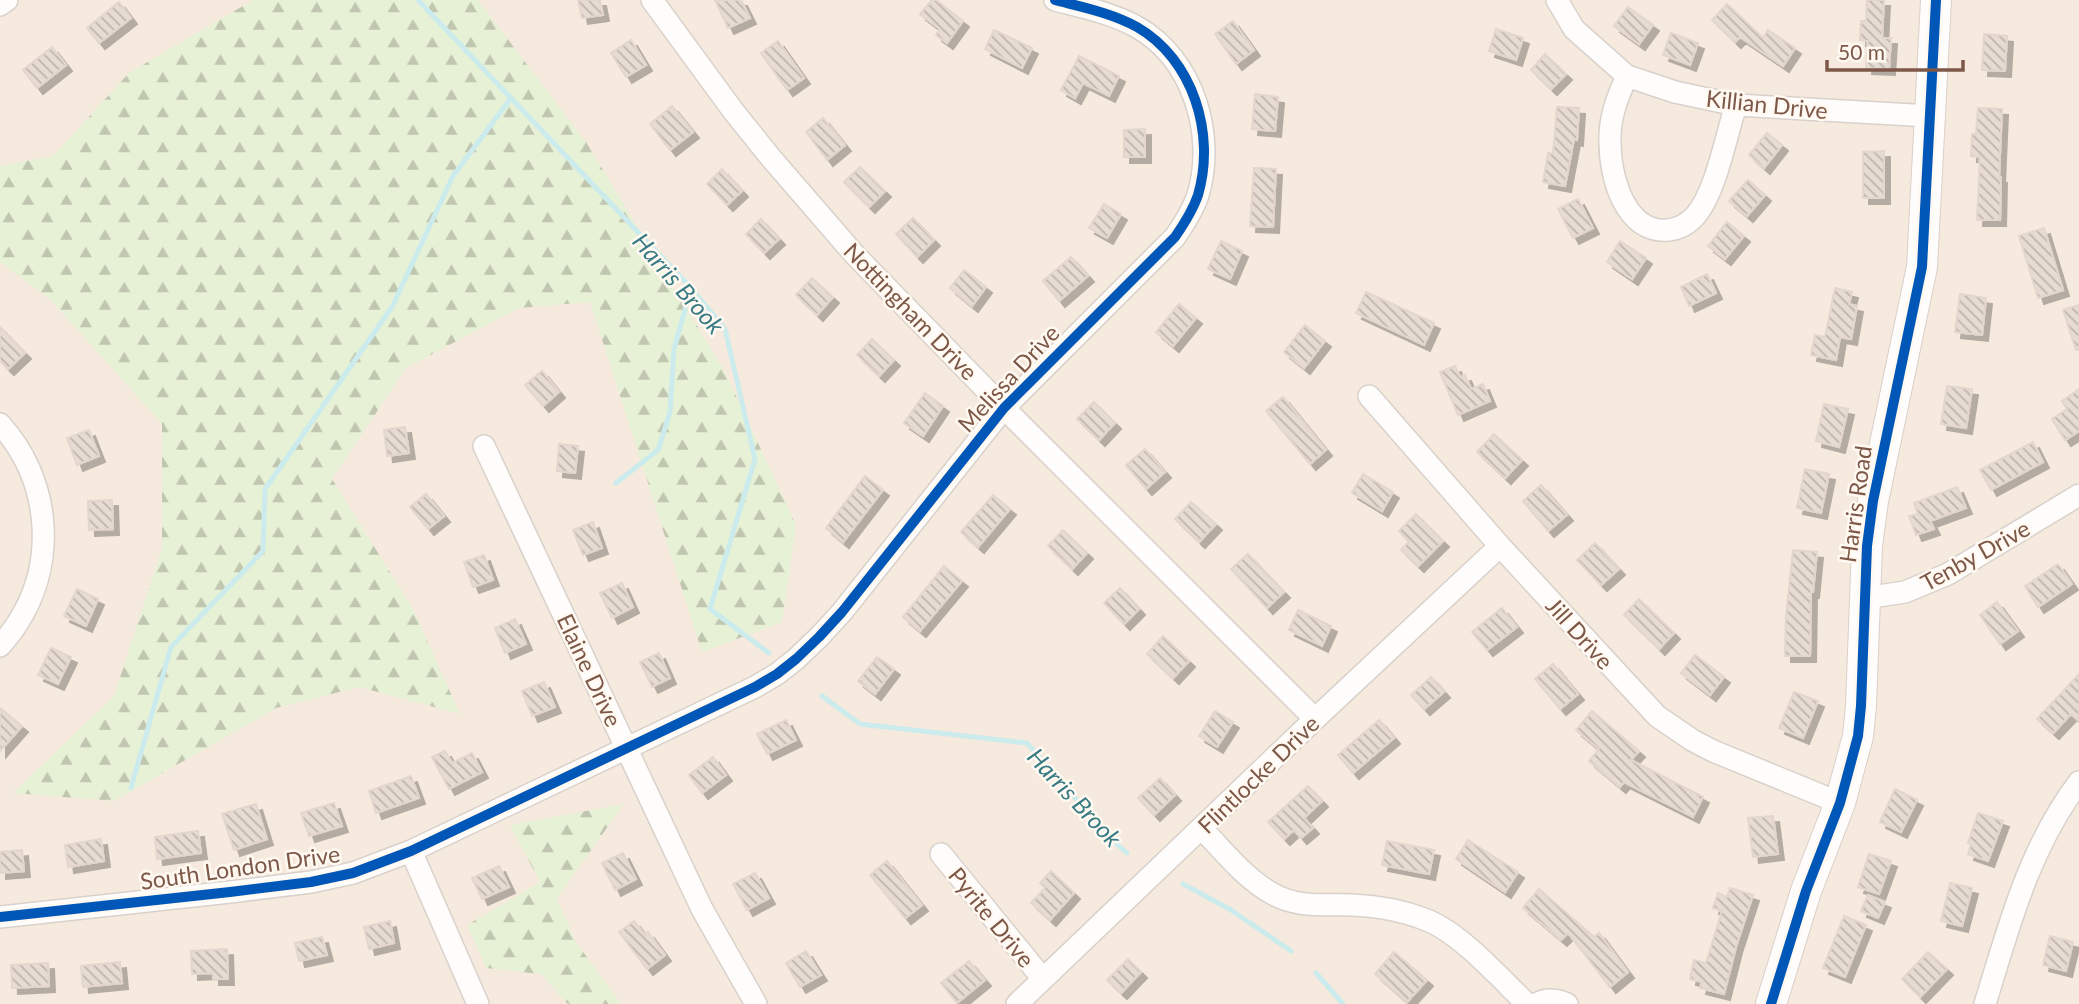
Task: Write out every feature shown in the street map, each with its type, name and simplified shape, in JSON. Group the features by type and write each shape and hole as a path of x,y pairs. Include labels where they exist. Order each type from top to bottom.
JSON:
{"street":[{"path":"0,5 7,0"},
{"name":"Nottingham Drive","path":"652,0 734,112 818,214 1004,408 1315,719"},
{"name":"Melissa Drive","path":"627,749 755,687 796,659 842,612 1004,408 1175,237 1188,218 1198,195 1202,167 1201,118 1195,96 1168,52 1136,26 1055,0"},
{"name":"Killian Drive","path":"1557,0 1574,29 1627,76 1675,92 1736,105 1930,116"},
{"name":"Harris Road","path":"1775,1003 1806,891 1840,803 1858,736 1867,546 1873,501 1922,267 1936,0"},
{"path":"1627,76 1612,115 1612,162 1629,211 1648,228 1674,229 1683,226 1696,215 1712,184 1736,105"},
{"name":"Jill Drive","path":"1369,396 1500,545 1657,716 1713,751 1840,803"},
{"path":"0,424 27,461 41,501 44,544 35,586 17,624 0,646"},
{"name":"Elaine Drive","path":"484,446 702,909 756,1004"},
{"name":"Tenby Drive","path":"1865,598 1924,586 1976,558 2079,495"},
{"name":"Flintlocke Drive","path":"1017,1004 1500,545"},
{"name":"South London Drive","path":"0,917 310,882 353,873 411,850 627,749"},
{"path":"1985,1004 2029,868 2054,819 2079,782"},
{"path":"1202,829 1256,883 1291,902 1314,906 1372,907 1413,915 1433,923 1465,946 1527,1004"},
{"path":"411,850 478,1004"},
{"name":"Pyrite Drive","path":"941,854 1043,979"},
{"path":"1536,1004 1548,999 1567,1004"}],"shaded area":[{"path":"0,0 2079,0 2079,1004 0,1004"}],"green space":[{"path":"253,0 478,0 586,142 725,372 796,525 782,622 702,652 590,302 519,308 406,368 332,479 413,609 460,714 359,687 276,708 114,801 13,793 114,696 162,548 162,424 52,301 0,262 0,166 53,156 129,73"},
{"path":"624,804 557,898 576,942 621,1004 568,1004 541,974 486,968 467,925 540,882 510,825"}],"building":[{"path":"578,0 600,0 603,15 582,18"},
{"path":"715,0 741,0 750,18 728,28"},
{"path":"932,0 936,0 963,21 947,43 936,35 940,29 920,14"},
{"path":"1867,0 1884,0 1882,38 1891,38 1889,69 1866,68 1868,41 1860,40 1861,21 1866,21"},
{"path":"119,2 131,18 99,43 87,28"},
{"path":"1727,4 1763,38 1768,30 1795,48 1783,66 1740,37 1735,42 1712,20"},
{"path":"1628,7 1653,25 1639,44 1614,26"},
{"path":"1233,21 1254,50 1236,64 1215,34"},
{"path":"1496,29 1523,38 1516,60 1489,51"},
{"path":"994,30 1032,48 1022,68 985,49"},
{"path":"1671,33 1698,43 1690,65 1663,55"},
{"path":"1984,34 2007,36 2005,71 1982,70"},
{"path":"631,40 646,65 626,77 611,53"},
{"path":"778,41 804,78 787,90 761,53"},
{"path":"52,47 66,65 37,88 23,70"},
{"path":"1545,54 1566,74 1551,89 1531,70"},
{"path":"1079,56 1119,76 1109,96 1083,83 1075,98 1061,90"},
{"path":"1255,94 1278,97 1275,131 1252,129"},
{"path":"672,106 693,132 670,150 650,124"},
{"path":"1557,107 1579,108 1577,140 1574,139 1565,186 1543,182 1548,153 1553,154"},
{"path":"1978,108 2002,109 2000,220 1977,220 1980,157 1971,156 1972,134 1976,134"},
{"path":"823,118 845,145 827,160 806,132"},
{"path":"1145,129 1145,157 1124,157 1124,130"},
{"path":"1767,133 1782,145 1764,168 1749,155"},
{"path":"1884,151 1884,198 1863,198 1863,152"},
{"path":"860,167 885,191 869,207 844,182"},
{"path":"1254,168 1276,169 1273,227 1250,226"},
{"path":"722,169 742,191 727,205 707,184"},
{"path":"1748,180 1765,195 1747,216 1729,201"},
{"path":"1578,199 1593,228 1573,238 1558,209"},
{"path":"1104,204 1121,214 1107,238 1089,228"},
{"path":"913,218 934,240 917,257 896,234"},
{"path":"761,219 779,239 764,253 746,234"},
{"path":"1727,222 1744,236 1725,259 1708,246"},
{"path":"2044,228 2063,290 2038,298 2019,236"},
{"path":"1221,241 1242,251 1230,279 1208,269"},
{"path":"1620,241 1646,258 1632,279 1607,262"},
{"path":"1071,257 1088,276 1059,301 1043,281"},
{"path":"964,270 986,287 972,306 950,288"},
{"path":"1707,274 1716,293 1689,306 1681,287"},
{"path":"812,278 833,297 817,315 796,295"},
{"path":"1835,288 1852,292 1849,304 1857,306 1851,339 1840,337 1836,360 1811,355 1815,335 1825,337"},
{"path":"1366,292 1434,323 1424,345 1356,313"},
{"path":"1960,294 1986,298 1982,335 1955,332"},
{"path":"1179,304 1196,318 1173,346 1156,332"},
{"path":"2079,305 2079,350 2076,350 2063,310"},
{"path":"1305,325 1325,341 1304,368 1284,352"},
{"path":"0,327 25,353 8,369 0,361"},
{"path":"872,339 894,360 879,376 857,355"},
{"path":"1455,366 1460,377 1465,375 1471,389 1483,384 1490,401 1458,415 1440,372"},
{"path":"542,371 559,392 543,406 525,385"},
{"path":"1947,386 1972,389 1966,428 1941,424"},
{"path":"2079,389 2079,431 2065,440 2052,419 2067,409 2062,401"},
{"path":"925,393 943,406 923,436 904,423"},
{"path":"1283,397 1326,450 1310,464 1266,411"},
{"path":"1094,402 1115,423 1099,440 1077,419"},
{"path":"1824,404 1848,409 1839,447 1816,441"},
{"path":"405,427 409,453 387,456 384,430"},
{"path":"89,430 99,456 77,465 67,438"},
{"path":"1494,434 1522,460 1505,478 1477,452"},
{"path":"2033,442 2043,462 1991,490 1980,470"},
{"path":"559,444 578,446 575,473 557,471"},
{"path":"1145,449 1165,472 1146,489 1126,465"},
{"path":"1805,469 1829,474 1821,513 1797,508"},
{"path":"1363,474 1393,492 1382,511 1352,493"},
{"path":"865,476 883,490 843,542 826,528"},
{"path":"1541,485 1567,515 1548,531 1523,501"},
{"path":"1957,487 1966,508 1930,521 1934,529 1916,535 1909,516 1918,514 1914,503"},
{"path":"426,494 444,516 428,529 410,507"},
{"path":"993,495 1010,509 978,547 961,532"},
{"path":"112,500 113,529 89,530 88,501"},
{"path":"1191,502 1216,524 1199,542 1175,519"},
{"path":"1416,514 1443,541 1418,566 1401,550 1409,542 1399,531"},
{"path":"593,522 602,548 583,555 573,530"},
{"path":"1063,530 1087,553 1072,569 1048,546"},
{"path":"1595,543 1619,569 1601,585 1577,560"},
{"path":"1793,550 1817,552 1811,592 1810,656 1785,656"},
{"path":"1248,554 1284,592 1267,608 1231,569"},
{"path":"484,555 493,580 473,587 464,562"},
{"path":"2058,564 2072,584 2038,607 2025,586"},
{"path":"944,566 962,581 920,631 903,617"},
{"path":"622,583 633,607 612,618 600,593"},
{"path":"1120,588 1139,609 1124,624 1104,603"},
{"path":"77,589 98,599 86,626 64,616"},
{"path":"1639,599 1674,633 1659,649 1624,615"},
{"path":"1997,602 2018,631 2000,644 1980,615"},
{"path":"1502,608 1517,627 1487,650 1472,632"},
{"path":"1298,610 1331,626 1322,646 1289,630"},
{"path":"515,619 526,644 505,653 495,628"},
{"path":"1163,636 1189,661 1173,678 1147,654"},
{"path":"51,648 71,657 58,684 38,675"},
{"path":"659,653 670,678 652,687 640,662"},
{"path":"1695,655 1724,677 1710,695 1681,673"},
{"path":"877,657 894,669 875,694 858,681"},
{"path":"1553,664 1578,694 1560,709 1535,679"},
{"path":"2079,674 2079,721 2071,714 2053,733 2037,719"},
{"path":"1431,677 1444,692 1424,709 1411,695"},
{"path":"544,682 555,707 532,716 522,691"},
{"path":"1794,692 1818,701 1803,738 1779,728"},
{"path":"0,708 22,726 0,751"},
{"path":"1215,711 1233,722 1217,747 1199,736"},
{"path":"1592,711 1639,751 1631,760 1703,797 1693,817 1624,782 1620,787 1589,761 1599,749 1576,730"},
{"path":"786,720 796,740 767,754 757,734"},
{"path":"1379,720 1394,738 1353,773 1338,755"},
{"path":"445,751 452,763 472,753 482,772 449,789 432,757"},
{"path":"713,757 726,775 702,793 689,775"},
{"path":"411,776 419,798 376,813 369,791"},
{"path":"1160,778 1175,795 1154,815 1138,798"},
{"path":"1308,786 1322,801 1304,818 1313,828 1301,838 1294,830 1284,839 1268,822"},
{"path":"1895,789 1917,800 1901,832 1880,822"},
{"path":"334,803 342,826 309,836 301,813"},
{"path":"256,804 267,839 234,850 222,814"},
{"path":"1978,813 2003,821 1988,861 1968,854 1971,844 1968,843"},
{"path":"1773,816 1778,854 1753,857 1748,818"},
{"path":"198,831 201,853 157,859 155,837"},
{"path":"101,839 104,861 68,867 65,845"},
{"path":"1468,840 1518,872 1505,892 1456,859"},
{"path":"1387,841 1434,850 1429,874 1382,865"},
{"path":"22,850 24,871 0,873 0,852"},
{"path":"623,853 636,879 615,890 602,863"},
{"path":"1869,854 1891,861 1879,894 1858,887"},
{"path":"887,861 922,905 905,918 870,875"},
{"path":"499,866 509,887 482,899 472,878"},
{"path":"1051,871 1074,893 1050,920 1031,903 1045,888 1040,883"},
{"path":"755,873 769,898 747,910 733,884"},
{"path":"1950,883 1972,888 1962,926 1941,921"},
{"path":"1730,888 1753,895 1724,994 1700,988 1702,982 1690,979 1694,960 1706,963 1722,911 1713,908 1718,893 1727,897"},
{"path":"1539,889 1594,937 1599,933 1628,972 1610,987 1568,933 1561,940 1523,908"},
{"path":"1868,895 1885,902 1878,918 1861,911"},
{"path":"1844,916 1866,925 1845,977 1823,968"},
{"path":"390,921 394,943 369,949 364,927"},
{"path":"634,921 645,935 648,932 665,955 647,969 619,932"},
{"path":"2050,936 2073,942 2066,971 2043,965"},
{"path":"322,937 327,955 299,961 295,943"},
{"path":"227,949 228,979 213,979 213,973 192,974 191,951"},
{"path":"806,951 821,975 800,987 786,963"},
{"path":"1394,952 1427,980 1407,1002 1375,974"},
{"path":"1928,952 1947,969 1920,997 1902,979"},
{"path":"1128,959 1141,972 1121,993 1107,980"},
{"path":"969,961 985,980 957,1003 941,983"},
{"path":"120,962 122,983 83,987 81,966"},
{"path":"48,963 49,986 12,988 11,965"}],"waterway":[{"name":"Harris Brook","path":"418,0 691,288 725,329 755,459 710,609 769,653"},
{"path":"131,788 171,647 263,551 265,489 392,307 453,176 511,98"},
{"path":"616,483 658,450 670,412 674,349 691,288"},
{"name":"Harris Brook","path":"822,696 860,724 1027,743 1110,838 1127,853"},
{"name":"Harris Brook","path":"1183,884 1231,910 1291,951"},
{"name":"Harris Brook","path":"1316,973 1343,1004"}],"cycle path":[{"path":"0,917 311,882 353,873 411,851 755,687 796,659 842,612 1004,408 1175,237 1196,201 1203,172 1201,123 1186,78 1173,58 1156,41 1127,22 1055,0"},
{"path":"1771,1004 1806,891 1840,803 1858,736 1867,546 1873,501 1922,267 1936,0"}]}
